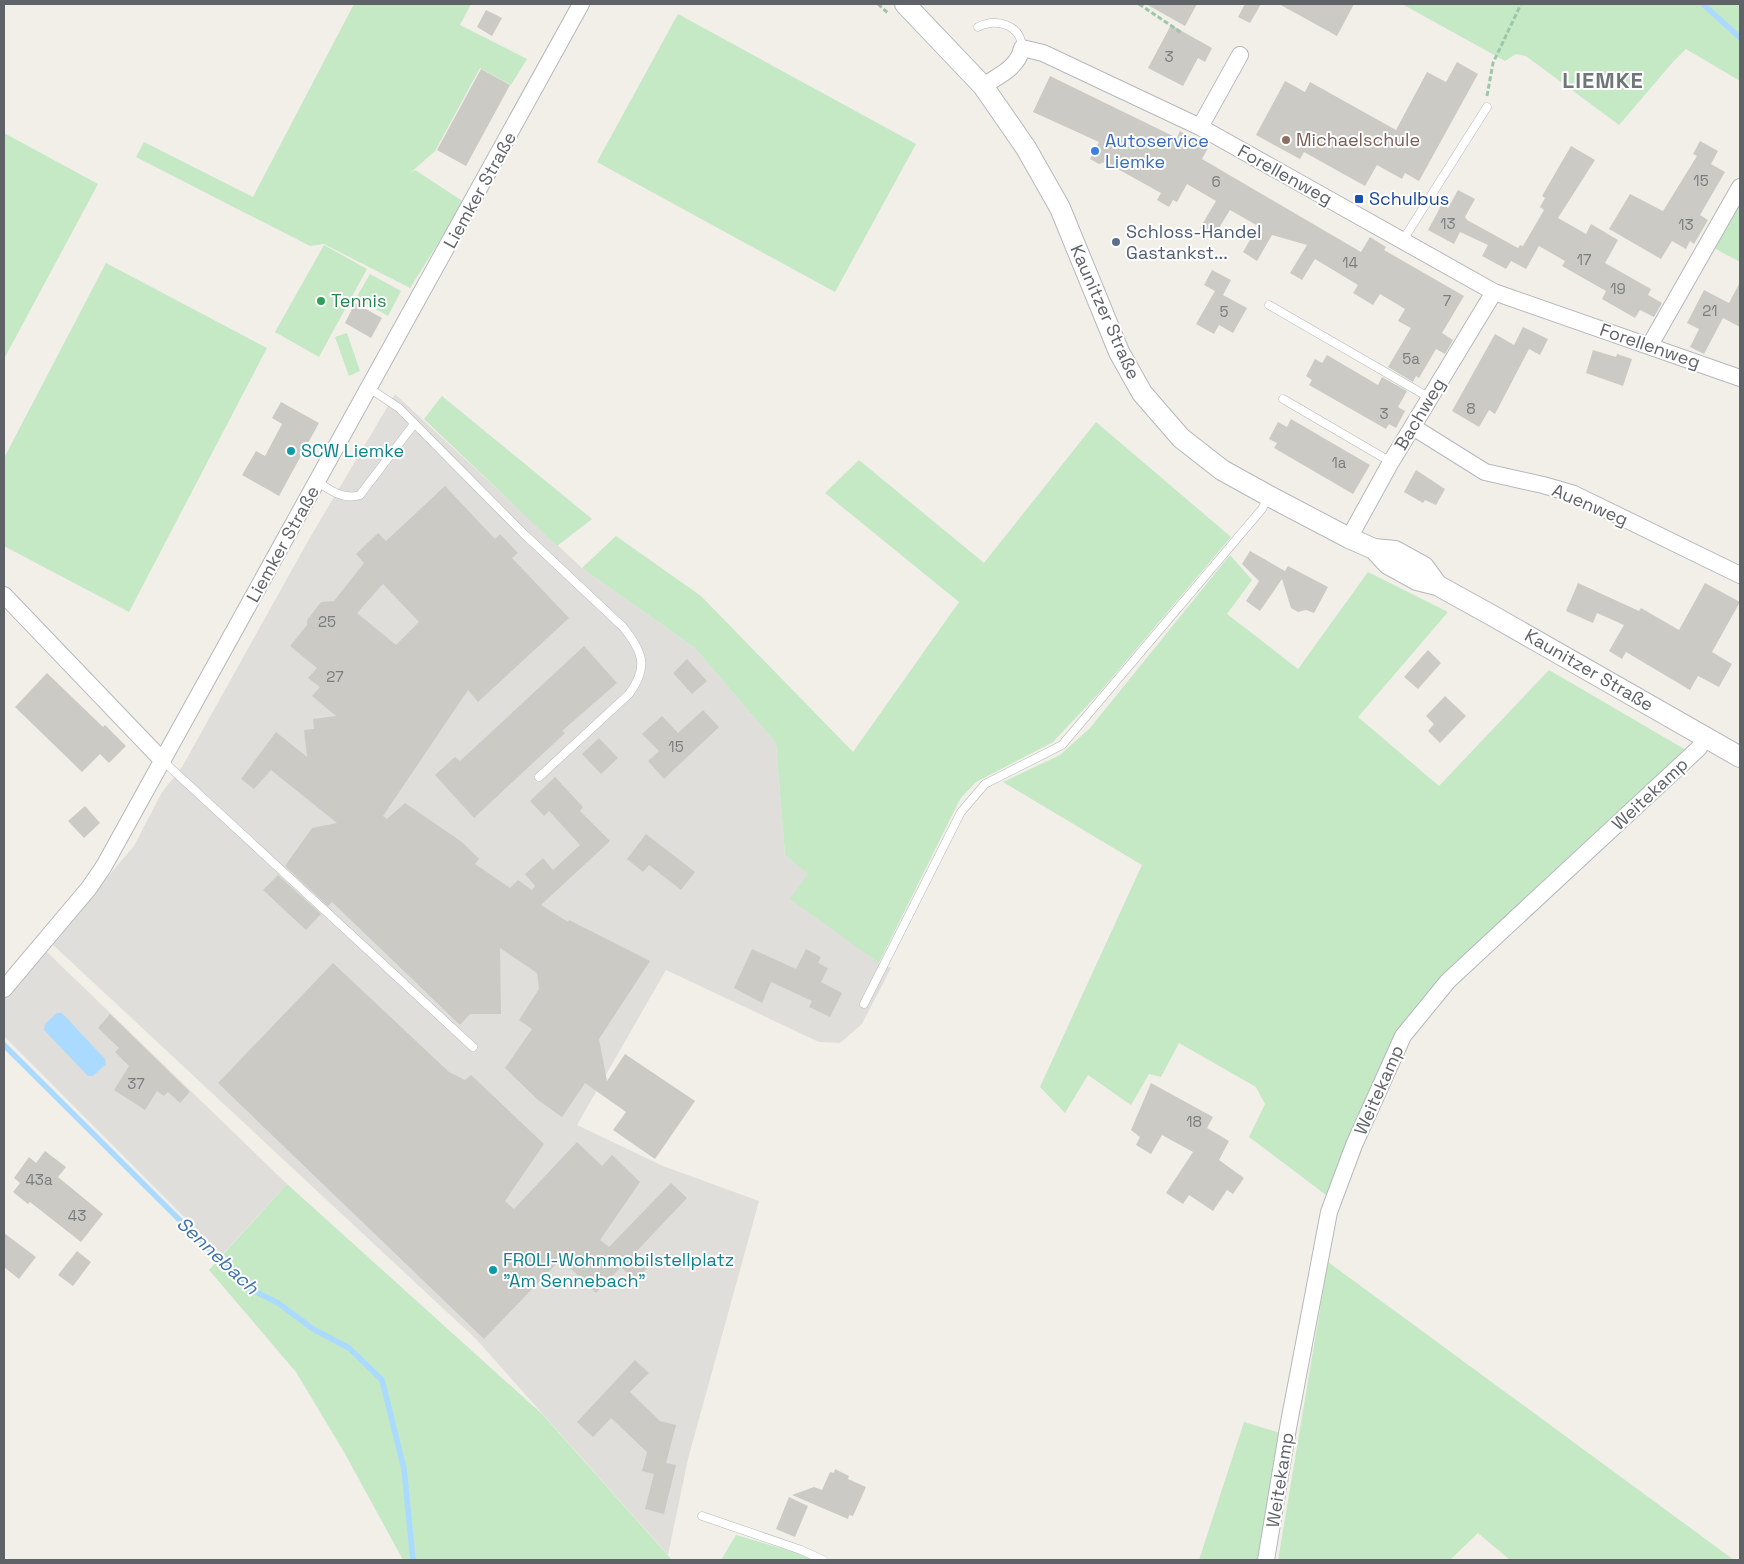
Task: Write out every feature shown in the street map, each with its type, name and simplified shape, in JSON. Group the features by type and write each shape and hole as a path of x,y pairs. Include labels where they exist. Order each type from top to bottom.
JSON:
{"street":[{"name":"Liemker Straße","path":"4,989 89,888 104,866 581,4"},
{"name":"Kaunitzer Straße","path":"897,9 983,86 1026,148 1060,208 1120,352 1142,393 1181,438 1222,470 1349,538 1374,549 1388,564 1417,580 1437,585 1740,757"},
{"path":"983,86 1015,64 1020,57 1022,48"},
{"name":"Forellenweg","path":"1022,48 1043,53 1200,127 1494,292 1740,378"},
{"path":"1200,127 1240,54"},
{"path":"1650,346 1740,187"},
{"name":"Bachweg","path":"1349,538 1391,462 1494,292"},
{"name":"Auenweg","path":"1413,427 1485,472 1574,494 1740,575"},
{"path":"4,595 163,761"},
{"name":"Weitekamp","path":"1266,1560 1288,1428 1329,1212 1354,1145 1403,1036 1448,981 1699,748 1705,736"}],"lane":[{"path":"978,26 995,21 1004,23 1018,34 1022,48"},
{"path":"1403,240 1487,107"},
{"path":"1269,305 1430,398"},
{"path":"369,388 388,399 522,532 623,627 635,642 641,654 640,680 629,694 539,777"},
{"path":"1283,399 1391,462"},
{"path":"318,482 332,492 350,498 360,495 414,424"},
{"path":"864,1004 961,812 985,784 1062,745 1262,509 1269,496"},
{"path":"163,761 473,1047"},
{"path":"702,1516 801,1550 823,1560"}],"path":[{"path":"878,4 897,9"},
{"path":"1139,4 1182,33"},
{"path":"1487,107 1488,87 1493,64 1521,4"}],"shaded area":[{"path":"395,394 582,568 695,648 776,743 785,855 809,874 879,963 891,968 862,1024 840,1043 819,1042 666,970 577,1125 663,1166 759,1201 688,1459 668,1555 477,1340 51,943 134,846 162,792 182,767 308,541"},
{"path":"46,951 287,1184 222,1255 4,1036 4,999"}],"green space":[{"path":"354,4 471,4 460,25 527,59 511,85 480,68 435,151 409,174 415,170 464,202 410,288 324,244 310,246 136,157 144,142 253,197"},
{"path":"1402,4 1740,4 1740,81 1686,49 1619,125 1526,56 1516,54 1505,61"},
{"path":"678,14 916,144 835,292 597,162"},
{"path":"4,133 98,184 4,359"},
{"path":"1740,198 1740,262 1712,247"},
{"name":"Tennis","path":"324,245 367,269 319,357 275,332"},
{"path":"106,263 267,348 129,612 4,546 4,458"},
{"path":"370,274 401,291 388,316 356,298"},
{"path":"347,333 360,371 349,376 335,337"},
{"path":"442,396 592,519 557,546 424,419"},
{"path":"1096,422 1231,537 1099,693 1053,742 976,782 960,799 879,963 790,899 808,874 785,855 776,743 695,648 582,568 616,536 701,596 853,752 959,602 825,493 859,460 984,563"},
{"path":"1230,555 1252,580 1227,614 1298,669 1368,572 1448,612 1358,717 1439,786 1549,670 1686,750 1398,1034 1326,1195 1249,1137 1265,1104 1256,1087 1179,1043 1161,1077 1149,1074 1131,1105 1088,1075 1065,1113 1040,1087 1142,865 1003,782 1060,755 1090,728"},
{"path":"287,1184 542,1414 672,1560 403,1560 344,1452 296,1372 209,1270"},
{"path":"1328,1262 1734,1560 1510,1560 1478,1533 1450,1560 1278,1560"},
{"path":"1244,1422 1280,1433 1259,1560 1199,1560"},
{"path":"736,1535 821,1560 721,1560"}],"water":[{"path":"57,1013 62,1013 105,1059 106,1064 93,1076 88,1076 44,1030 45,1024"}],"building":[{"path":"1146,4 1197,4 1185,26"},
{"path":"1245,4 1261,4 1250,23 1238,17"},
{"path":"1279,4 1354,4 1337,36"},
{"path":"486,10 502,18 492,36 477,27"},
{"path":"1171,25 1212,48 1205,62 1198,58 1183,86 1148,68"},
{"path":"1457,62 1478,74 1419,181 1405,173 1402,179 1377,165 1365,186 1304,152 1300,159 1256,135 1285,81 1305,92 1310,82 1396,130 1427,72 1446,82"},
{"path":"481,69 510,85 466,166 437,150"},
{"path":"1050,76 1177,138 1180,131 1208,148 1202,159 1361,252 1370,237 1386,247 1384,250 1464,296 1442,333 1453,340 1445,354 1436,349 1419,378 1416,376 1413,382 1388,367 1411,328 1398,321 1405,309 1380,294 1373,305 1353,293 1358,285 1315,259 1302,280 1290,273 1307,245 1272,235 1257,261 1243,252 1258,226 1230,210 1214,236 1200,228 1216,201 1187,184 1177,202 1173,200 1169,207 1157,200 1161,193 1105,162 1099,164 1090,159 1099,142 1033,112"},
{"path":"1700,141 1718,151 1711,164 1725,172 1700,215 1708,220 1694,244 1690,241 1686,249 1672,241 1661,259 1609,229 1630,194 1663,211 1697,156 1693,154"},
{"path":"1571,146 1595,160 1558,218 1586,234 1591,224 1618,240 1605,263 1651,289 1648,295 1662,303 1654,317 1640,310 1635,318 1602,299 1606,291 1562,266 1565,261 1539,246 1526,269 1511,261 1506,269 1482,256 1488,245 1460,232 1454,244 1428,230 1442,204 1448,208 1458,190 1475,199 1465,217 1467,220 1518,248 1520,245 1523,246 1544,210 1540,207 1545,198 1542,196"},
{"path":"1212,270 1231,280 1223,295 1247,308 1233,333 1219,325 1214,334 1196,324 1215,291 1204,285"},
{"path":"1740,282 1740,327 1723,318 1704,354 1690,347 1699,329 1687,323 1704,290 1729,303"},
{"path":"355,303 382,318 371,338 345,323"},
{"path":"1523,327 1548,339 1540,355 1529,349 1495,414 1489,410 1479,427 1452,411 1495,334 1514,345"},
{"path":"1593,350 1616,357 1617,354 1632,359 1623,386 1586,373"},
{"path":"1327,355 1378,385 1382,377 1407,391 1398,407 1405,411 1396,428 1389,424 1386,429 1309,385 1312,380 1306,376 1315,359 1322,363"},
{"name":"SCW Liemke","path":"281,402 319,423 279,496 242,475 256,451 265,456 282,424 272,418"},
{"path":"1291,419 1370,465 1353,494 1274,448 1277,443 1269,439 1278,422 1287,427"},
{"path":"1416,470 1445,489 1436,505 1425,500 1423,503 1404,492"},
{"path":"445,486 495,539 500,534 518,553 512,558 569,618 478,702 468,690 383,816 387,819 405,803 462,842 479,859 475,864 510,888 518,880 532,890 535,886 525,874 543,858 553,870 580,845 549,811 544,816 530,801 555,777 583,807 580,811 610,841 541,905 568,922 569,920 650,961 599,1039 607,1081 625,1054 695,1101 655,1159 613,1130 626,1112 585,1083 562,1117 538,1100 505,1068 532,1029 519,1020 539,989 537,973 500,948 501,1014 470,1014 460,1025 332,902 328,906 285,866 312,828 337,823 271,770 254,789 241,779 276,732 307,757 304,730 314,729 313,719 336,716 312,696 320,687 308,678 317,668 290,646 307,625 307,620 321,602 334,601 364,563 356,554 378,533 386,541","holes":["383,584 419,622 396,645 357,613"]},
{"path":"1250,551 1285,571 1288,566 1328,587 1314,613 1306,610 1298,612 1291,608 1282,579 1260,611 1246,601 1259,581 1242,564"},
{"path":"1578,583 1639,611 1641,608 1679,630 1705,583 1740,602 1712,652 1732,664 1719,687 1698,676 1690,690 1626,652 1622,659 1609,651 1624,625 1597,613 1593,623 1566,611"},
{"path":"584,646 617,683 562,731 565,733 474,818 435,775 455,757 460,761"},
{"path":"1428,650 1441,663 1418,689 1404,677"},
{"path":"687,659 707,681 692,694 673,673"},
{"path":"47,673 103,727 105,725 126,746 109,763 100,754 82,772 15,707"},
{"path":"1445,696 1466,716 1440,743 1428,731 1434,724 1426,716"},
{"path":"703,710 719,727 664,779 648,761 659,751 642,734 662,716 678,733"},
{"path":"599,738 618,758 601,774 582,754"},
{"path":"85,806 100,823 84,838 68,821"},
{"path":"646,834 695,872 681,890 649,865 643,872 627,859"},
{"path":"278,875 321,914 306,930 263,890"},
{"path":"752,949 796,969 806,949 821,957 818,963 828,968 821,982 842,993 830,1017 809,1007 812,1001 771,982 762,1003 734,988"},
{"path":"333,963 449,1072 465,1080 471,1075 544,1144 505,1201 514,1209 577,1142 602,1166 612,1155 640,1182 600,1240 609,1247 671,1183 687,1198 634,1254 648,1267 635,1281 621,1267 596,1293 561,1259 484,1339 218,1083"},
{"path":"110,1014 190,1092 180,1103 168,1092 164,1096 157,1091 145,1110 114,1090 129,1066 115,1052 119,1048 98,1028"},
{"path":"1151,1083 1213,1117 1207,1128 1229,1141 1219,1160 1244,1178 1233,1194 1227,1190 1213,1211 1189,1195 1183,1204 1166,1193 1193,1152 1162,1135 1151,1154 1136,1145 1140,1137 1131,1130"},
{"path":"45,1151 66,1167 58,1177 103,1214 81,1242 30,1202 28,1204 13,1192 20,1183 14,1178 29,1157 36,1163"},
{"path":"4,1233 36,1257 19,1279 4,1267"},
{"path":"77,1251 91,1262 73,1286 58,1275"},
{"path":"635,1360 649,1373 630,1392 660,1421 676,1425 666,1463 676,1465 664,1514 645,1509 654,1474 642,1471 647,1452 611,1418 593,1437 577,1422"},
{"path":"835,1469 849,1476 848,1479 866,1487 853,1516 849,1515 848,1519 792,1495 814,1487 822,1490 830,1472 834,1473"},
{"path":"789,1497 808,1506 795,1537 776,1529"}],"waterway":[{"path":"1703,4 1740,38"},
{"name":"Sennebach","path":"4,1045 248,1288 278,1303 313,1329 349,1348 382,1380 404,1469 413,1560"}],"place":[{"name":"Michaelschule","path":"1286,140"},
{"name":"Autoservice Liemke","path":"1095,151"},
{"name":"Schulbus","path":"1359,199"},
{"name":"Schloss-Handel Gastankst...","path":"1116,242"},
{"name":"Tennis","path":"321,301"},
{"name":"SCW Liemke","path":"291,451"},
{"name":"FROLI-Wohnmobilstellplatz \"Am Sennebach\"","path":"493,1270"}],"district":[{"name":"LIEMKE","path":"1603,80"}]}
